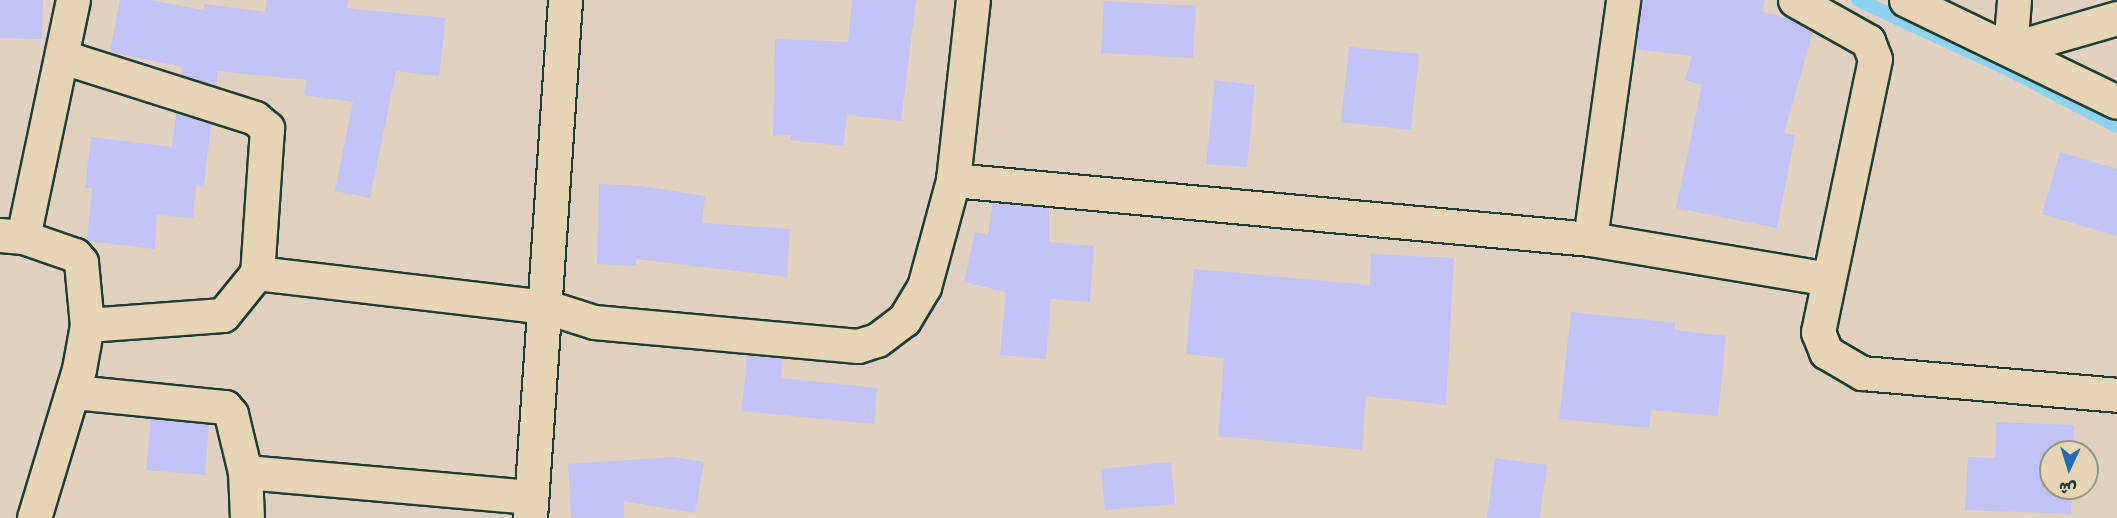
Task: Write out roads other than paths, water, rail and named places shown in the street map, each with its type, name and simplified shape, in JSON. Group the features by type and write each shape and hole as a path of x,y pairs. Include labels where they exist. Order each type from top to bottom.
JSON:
{"street":[{"path":"34,518 74,392 87,326 81,262 75,255 11,236 63,57 73,0"},
{"path":"245,472 530,507 547,307 565,0"},
{"path":"256,273 547,307 594,322 858,346 877,340 904,320 924,287 953,180 973,0"},
{"path":"1590,239 1623,0"},
{"path":"1795,0 1868,41 1874,50 1818,332 1826,352 1862,373 2117,395"},
{"path":"1906,0 2117,102"},
{"path":"2010,50 2014,0"},
{"path":"2010,50 2117,18"},
{"path":"63,57 255,118 267,128 256,273 223,315 87,326"},
{"path":"953,180 1590,239 1828,279"},
{"path":"74,392 225,407 231,414 245,472 247,518"}],"waterway":[{"path":"1858,0 2004,67 2117,126"}]}
